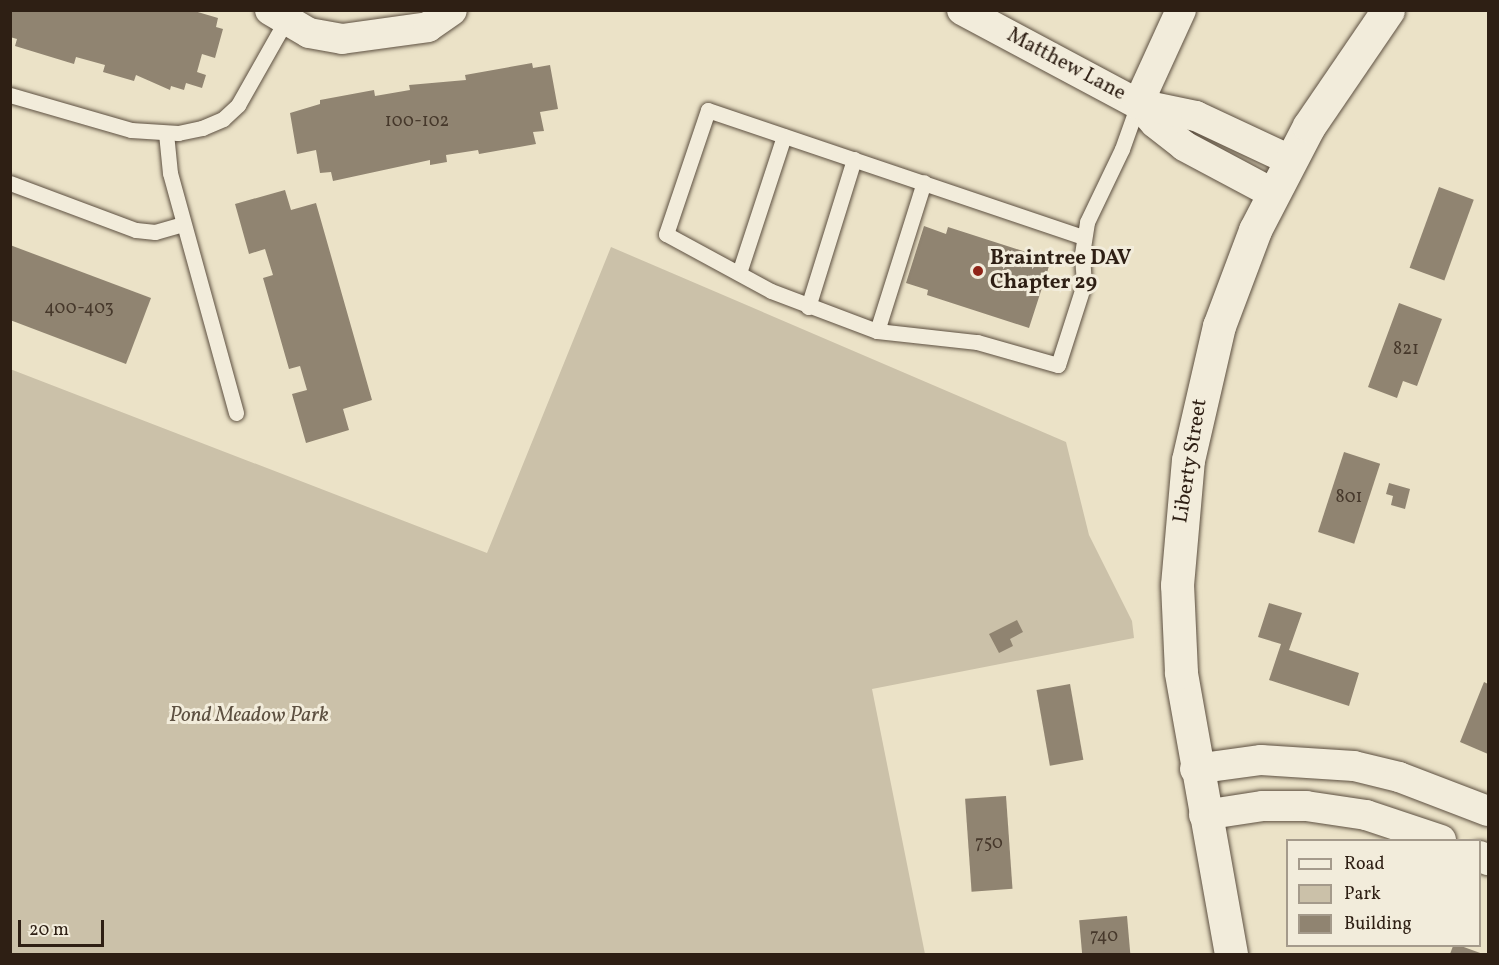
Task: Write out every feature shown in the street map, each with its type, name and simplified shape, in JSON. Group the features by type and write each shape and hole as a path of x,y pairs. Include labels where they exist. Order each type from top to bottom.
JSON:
{"main road":[{"name":"Liberty Street","path":"1231,954 1184,701 1177,611 1188,460 1219,326 1272,193 1330,93 1388,10"}],"street":[{"path":"278,15 309,33 342,39 428,27 452,10"},
{"name":"Matthew Lane","path":"962,10 1138,104 1196,116 1290,160"},
{"path":"1138,104 1181,10"},
{"name":"Matthew Lane","path":"1138,104 1155,123 1184,146 1272,193"},
{"path":"1195,769 1261,760 1354,765 1400,777 1488,811"},
{"path":"1204,815 1263,806 1306,806 1366,814 1439,839"}],"lane":[{"path":"10,95 122,128 166,133 202,128 231,113 278,15"},
{"path":"1083,237 708,110 666,234 808,307 877,331 977,342 1058,365 1084,284 1083,237 1138,104"},
{"path":"166,133 167,162 236,413"},
{"path":"739,273 784,136"},
{"path":"808,307 854,159"},
{"path":"877,331 924,182"},
{"path":"10,183 136,231 155,231 183,224"}],"green space":[{"name":"Pond Meadow Park","path":"611,247 1066,442 1089,535 1132,621 1134,638 872,689 925,954 11,954 10,369 487,553"}],"building":[{"path":"10,10 191,10 218,18 216,27 223,29 215,58 202,54 197,72 206,75 202,88 186,83 184,90 171,86 170,90 136,75 134,81 103,72 105,65 76,57 74,64 15,46 17,39 10,37"},
{"path":"532,63 533,68 550,65 558,109 540,112 544,131 533,132 536,144 479,154 478,150 446,155 447,162 430,165 430,160 333,181 331,172 320,173 316,150 297,154 290,113 320,104 320,100 374,90 375,96 410,90 409,85 466,80 465,75"},
{"path":"1439,187 1474,200 1444,280 1410,268"},
{"path":"285,190 291,210 316,203 372,400 343,409 349,430 306,443 292,394 307,390 300,366 289,369 263,278 273,275 265,249 249,254 235,204"},
{"name":"Braintree DAV Chapter 29","path":"924,226 946,234 948,227 1051,260 1029,328 927,295 928,290 906,283"},
{"path":"10,245 151,298 126,364 10,320"},
{"path":"1399,303 1442,319 1417,386 1403,381 1397,398 1368,387"},
{"path":"1344,452 1380,464 1354,544 1318,532"},
{"path":"1389,483 1410,489 1405,509 1391,505 1393,496 1386,494"},
{"path":"1269,603 1302,613 1289,650 1359,673 1349,706 1269,680 1281,644 1258,637"},
{"path":"1017,620 1023,632 1010,639 1013,646 999,653 989,634"},
{"path":"1484,682 1488,684 1488,754 1460,742"},
{"path":"1070,684 1083,760 1050,766 1037,690"},
{"path":"1006,796 1012,889 972,892 965,799"},
{"path":"1127,916 1130,954 1082,954 1079,920"},
{"path":"1453,947 1464,947 1483,954 1450,954"}],"place":[{"name":"Braintree DAV Chapter 29","path":"978,271"}]}
